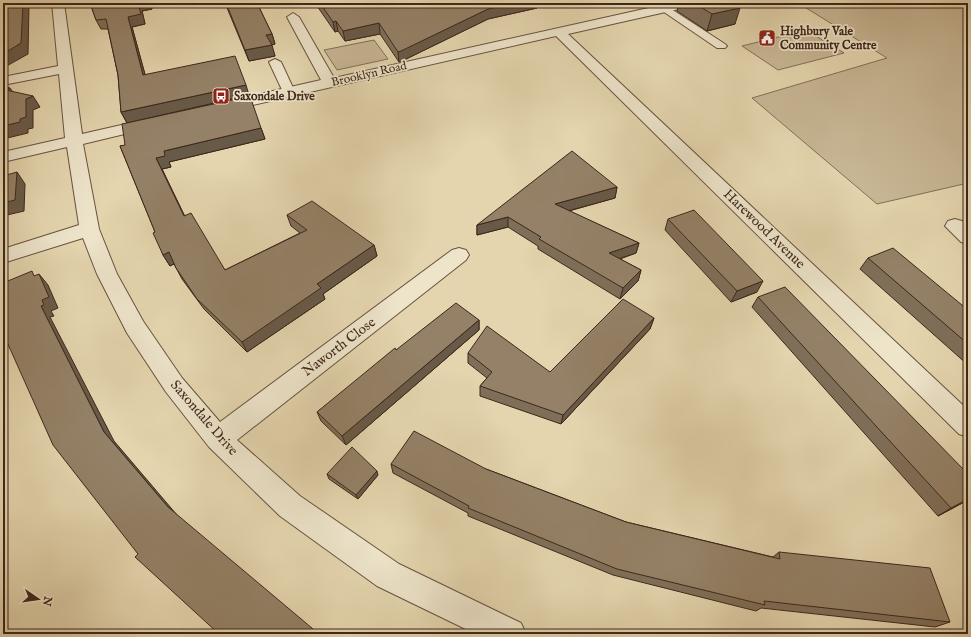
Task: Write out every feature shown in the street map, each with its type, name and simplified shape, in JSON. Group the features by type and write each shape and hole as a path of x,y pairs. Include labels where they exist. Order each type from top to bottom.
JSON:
{"street":[{"name":"Saxondale Drive","path":"58,3 74,140 88,229 107,274 135,327 174,385 218,439 290,506 388,575 510,634"},
{"name":"Brooklyn Road","path":"211,110 688,3"},
{"path":"293,17 330,83"},
{"name":"Harewood Avenue","path":"559,32 968,426"},
{"path":"3,81 65,70"},
{"path":"3,157 165,120"},
{"path":"3,256 88,229"},
{"name":"Naworth Close","path":"218,439 459,255"}],"lane":[{"path":"665,8 721,46"},
{"path":"275,62 289,92"}],"shaded area":[{"path":"798,3 968,4 968,183 877,204 752,98 887,58"},
{"path":"806,30 844,53 778,70 742,46"},
{"path":"374,40 388,59 337,70 324,50"}],"building":[{"path":"3,3 23,3 21,43 3,54"},
{"path":"90,3 138,3 141,14 128,17 143,75 235,56 246,85 121,112 118,75 106,19 96,20"},
{"path":"226,3 257,3 272,34 266,35 272,45 245,50"},
{"path":"320,3 515,3 488,9 398,52 379,23 343,31 336,21 333,22"},
{"path":"694,3 732,3 740,8 712,14"},
{"path":"3,86 10,88 6,90 33,96 26,99 26,117 20,119 20,122 3,126"},
{"path":"250,96 261,128 164,151 165,156 156,158 184,216 191,213 225,270 307,230 287,215 312,201 374,245 317,284 321,288 242,342 197,299 176,268 169,252 163,255 153,233 155,232 120,146 125,145 122,124"},
{"path":"572,151 617,187 555,204 639,243 609,253 641,270 623,288 539,239 541,237 508,217 477,225"},
{"path":"17,172 15,200 3,203 3,176"},
{"path":"694,210 763,281 737,291 668,219"},
{"path":"893,248 968,310 968,344 868,258"},
{"path":"32,271 34,276 39,274 49,297 42,300 44,305 41,306 104,432 168,507 319,634 219,634 135,557 138,554 53,445 3,333 3,283"},
{"path":"785,287 968,474 968,499 951,508 758,297"},
{"path":"623,299 654,318 563,415 480,386 492,372 468,353 487,326 550,372"},
{"path":"456,303 479,320 342,436 317,412 395,348 396,350"},
{"path":"414,431 486,469 626,522 780,559 779,552 930,568 950,622 764,601 765,605 617,569 468,508 469,506 391,464"},
{"path":"352,447 377,471 356,495 327,474"}],"place":[{"name":"Highbury Vale Community Centre","path":"767,38"},
{"name":"Saxondale Drive","path":"221,96"}]}
